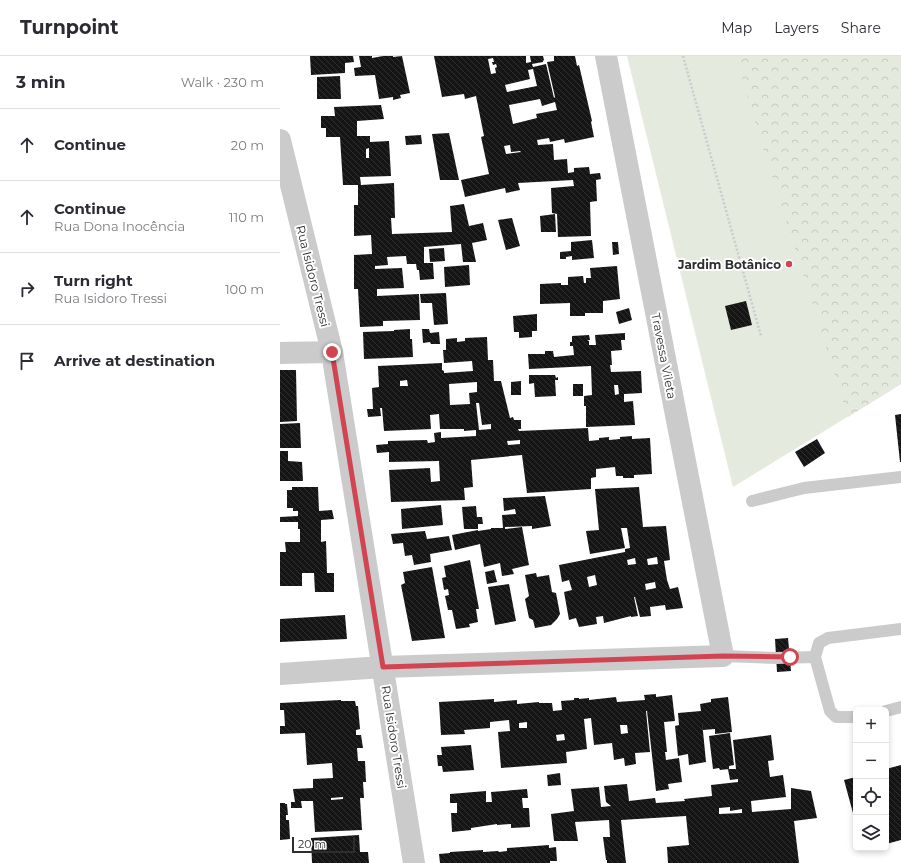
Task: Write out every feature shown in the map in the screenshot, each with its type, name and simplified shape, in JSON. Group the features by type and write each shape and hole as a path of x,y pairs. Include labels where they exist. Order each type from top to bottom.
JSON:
{"street":[{"name":"Travessa Vileta","path":"606,56 723,656"},
{"name":"Rua Isidoro Tressi","path":"280,140 332,352 414,863"},
{"path":"280,353 332,352"},
{"path":"280,674 383,667 723,656"}],"lane":[{"path":"752,501 804,488 901,477"},
{"path":"853,718 836,717 830,711 815,656 819,643 828,638 901,629"},
{"path":"723,656 776,658 815,656"},
{"path":"889,710 901,707"}],"path":[{"path":"683,56 761,336"}],"green space":[{"name":"Jardim Botânico","path":"627,56 901,56 901,384 733,487"},
{"path":"736,56 901,56 901,384 848,417 750,106"}],"building":[{"path":"310,56 353,56 354,62 345,63 345,73 311,75"},
{"path":"359,56 372,56 372,58 383,56 402,56 410,93 400,95 401,98 393,100 393,97 379,99 375,75 355,76 354,68 361,67"},
{"path":"434,56 526,56 526,63 531,62 530,56 543,56 543,62 532,64 533,67 546,64 554,98 547,62 554,61 554,56 575,56 577,66 579,65 592,121 594,137 565,143 564,139 550,142 549,138 537,140 538,145 553,144 554,160 567,159 568,173 574,172 574,168 589,167 590,174 600,173 601,179 596,180 597,201 590,202 591,236 558,237 557,214 552,213 551,188 574,186 573,180 518,183 520,190 506,193 505,188 465,197 461,180 489,174 481,137 484,136 476,96 465,99 464,94 442,97","holes":["493,58 493,65 496,64 497,67 495,68 496,73 491,74 488,59","533,69 537,86 507,92 505,85 530,79 528,70","540,99 542,106 555,102 557,110 536,114 537,118 513,124 509,105","510,145 511,152 521,152 506,154 504,146"]},
{"path":"340,76 341,99 317,99 317,77"},
{"path":"381,105 384,119 357,121 357,136 370,136 370,142 389,141 391,176 360,177 361,185 394,183 395,218 391,218 392,234 452,232 450,206 464,204 469,226 483,223 487,240 472,243 476,262 463,262 461,244 424,247 424,263 433,263 434,279 420,280 419,270 417,270 416,264 407,264 406,256 387,257 388,265 375,266 375,269 402,268 404,288 377,289 377,296 419,294 420,320 383,321 383,326 360,327 358,289 354,289 354,255 372,254 371,235 354,236 354,205 358,205 358,185 343,185 340,137 326,137 326,128 321,128 321,116 335,116 334,107","holes":["369,148 369,158 366,158 366,149"]},
{"path":"449,133 459,180 440,180 432,134"},
{"path":"421,135 422,144 406,145 405,136"},
{"path":"555,214 556,232 541,232 540,216"},
{"path":"512,218 520,246 506,250 498,220"},
{"path":"592,240 594,258 572,260 572,256 566,257 566,259 560,259 560,252 571,251 571,242"},
{"path":"612,242 618,242 619,254 613,255"},
{"path":"444,248 445,261 430,262 429,249"},
{"path":"469,265 470,285 445,287 444,267"},
{"path":"617,266 620,299 603,301 603,313 585,313 585,316 570,316 570,303 540,304 540,284 561,283 561,285 568,285 568,277 583,276 584,283 586,283 586,278 591,278 590,268"},
{"path":"446,293 448,324 434,325 432,303 421,303 420,294"},
{"path":"746,301 752,325 731,330 725,306"},
{"path":"629,308 632,320 619,324 616,312"},
{"path":"537,314 537,331 532,331 532,337 519,338 519,332 514,332 513,316"},
{"path":"410,329 413,357 364,359 363,332"},
{"path":"422,329 429,329 430,333 439,332 440,344 431,344 430,342 423,343"},
{"path":"625,333 625,340 621,340 622,350 611,351 612,365 610,365 611,372 641,371 642,393 624,394 624,402 633,401 635,425 586,427 586,406 584,406 584,396 592,395 591,366 529,369 528,354 545,354 545,351 553,351 554,357 574,355 573,346 570,346 572,336 589,335 590,340 587,340 589,341 589,345 596,345 595,335","holes":["614,385 618,385 619,394 615,395"]},
{"path":"487,337 488,360 493,360 494,381 501,381 510,418 513,417 514,420 521,420 521,429 518,429 519,431 588,428 589,441 609,437 609,440 632,436 632,439 650,438 652,474 634,475 634,478 623,478 623,476 616,476 615,467 596,469 596,477 591,478 591,489 527,493 522,455 471,460 473,487 464,488 465,500 391,502 389,470 430,468 431,482 440,481 439,461 389,462 389,452 377,453 376,445 388,444 388,441 427,440 428,443 435,442 434,433 441,432 441,438 476,436 476,430 464,431 464,429 440,429 439,414 430,415 431,429 384,431 382,408 380,408 381,416 368,417 367,409 373,409 372,388 379,387 378,366 442,363 442,370 444,373 473,371 472,361 444,363 443,350 446,350 446,339 457,338 457,342 465,341 465,338","holes":["407,380 408,386 400,386 400,381","477,382 477,392 469,393 470,404 450,405 449,384","476,403 479,403 482,425 491,424 491,429 479,430","520,440 520,444 508,445 507,441"]},
{"path":"280,370 296,370 297,421 280,422"},
{"path":"529,375 555,375 556,378 558,377 558,380 555,380 556,396 535,397 534,383 529,384"},
{"path":"521,381 521,395 511,395 511,382"},
{"path":"573,384 583,384 583,396 573,396"},
{"path":"901,414 901,462 900,462 895,415"},
{"path":"300,423 301,448 280,448 280,424"},
{"path":"817,439 825,453 804,467 795,452"},
{"path":"280,451 288,451 288,461 302,462 303,481 280,481"},
{"path":"292,487 318,487 319,511 332,510 334,519 321,520 321,542 326,541 327,573 334,573 334,592 315,592 314,573 302,573 302,586 280,586 280,552 286,552 285,542 300,542 300,529 298,529 298,522 280,522 280,517 298,516 298,511 293,511 293,508 287,508 287,490 292,490"},
{"path":"639,487 643,527 666,526 670,560 664,561 667,580 670,589 678,587 683,608 666,610 665,605 650,607 651,616 640,617 634,597 638,616 631,616 604,623 603,616 596,617 597,624 579,627 576,618 569,620 564,592 572,590 569,580 562,582 559,565 625,552 625,549 630,548 627,528 621,528 625,548 590,554 586,531 599,530 595,489","holes":["657,557 658,564 648,565 647,559","635,558 636,564 628,565 627,560","595,575 597,585 589,587 587,577","655,582 656,588 646,590 645,584"]},
{"path":"545,496 551,526 532,529 532,526 505,527 505,529 522,527 529,565 512,569 514,574 502,576 500,563 484,567 480,544 455,550 452,535 491,528 503,528 502,515 516,514 515,509 504,511 503,498"},
{"path":"441,505 443,525 402,529 401,509"},
{"path":"476,506 477,517 482,517 483,524 478,524 478,529 464,529 462,507"},
{"path":"425,531 427,539 449,536 452,550 430,554 431,562 414,565 412,555 405,556 403,543 393,544 391,534"},
{"path":"470,560 479,609 476,609 478,622 469,624 470,627 456,629 452,610 448,610 445,596 449,595 448,589 444,590 442,578 446,577 444,566"},
{"path":"432,567 445,638 412,641 401,585 405,583 403,572"},
{"path":"494,570 497,582 487,584 485,572"},
{"path":"536,573 537,577 549,575 552,592 556,593 560,614 551,625 535,628 533,620 529,618 525,599 529,596 525,575"},
{"path":"509,584 516,621 495,625 488,587"},
{"path":"345,615 347,639 280,642 280,619"},
{"path":"788,638 791,671 777,672 775,639"},
{"path":"656,694 656,697 672,695 675,721 664,722 667,752 665,752 666,760 679,758 682,782 668,784 669,789 656,791 647,711 650,752 635,753 636,764 625,766 624,758 614,760 612,743 594,745 591,718 584,719 587,749 566,752 567,763 501,768 498,732 510,731 509,720 490,722 490,728 464,730 465,734 441,735 439,702 494,699 494,702 517,700 517,704 539,702 552,703 553,711 562,710 561,701 574,700 574,698 589,698 589,700 616,697 617,702 645,700 644,695","holes":["527,722 527,728 519,728 519,723","620,725 627,725 628,733 621,734","564,734 565,740 557,741 556,735"]},
{"path":"728,697 732,732 715,734 715,729 703,730 702,721 706,762 689,765 688,754 678,756 675,726 679,725 678,713 701,711 700,704 711,702 711,699"},
{"path":"341,700 355,701 356,706 358,706 360,729 356,730 356,735 361,735 363,748 357,748 358,761 365,761 366,782 363,782 364,798 360,798 362,830 315,832 313,801 301,801 302,808 291,808 291,802 295,802 293,789 313,788 313,779 333,778 332,763 307,765 305,733 280,734 280,726 285,726 284,710 280,710 280,703","holes":["343,797 343,799 331,800 331,798"]},
{"path":"730,733 734,765 729,766 729,769 713,769 709,736"},
{"path":"771,735 774,760 768,761 770,777 783,775 786,797 751,801 752,812 791,809 791,788 811,791 817,818 794,821 799,863 668,863 667,847 689,845 686,816 621,820 626,863 607,863 603,837 610,837 609,820 575,822 578,841 554,841 551,814 574,811 571,789 599,787 601,807 611,806 606,802 604,786 627,784 629,801 655,798 656,803 685,801 684,799 712,796 711,785 738,782 738,779 730,780 728,769 736,769 733,740","holes":["730,807 730,811 742,809 742,813 719,814 719,808"]},
{"path":"471,745 474,770 443,772 442,766 438,766 437,755 442,755 441,747"},
{"path":"901,765 901,840 889,843 889,779 889,768"},
{"path":"560,773 561,785 548,786 547,775"},
{"path":"853,778 853,813 844,780"},
{"path":"527,789 528,798 522,798 523,808 529,808 530,827 511,828 511,824 497,824 471,828 471,830 452,832 451,813 457,813 457,803 450,803 450,794 486,791 486,802 492,802 491,792"},
{"path":"280,803 287,804 288,815 286,815 286,820 289,820 290,839 280,840"},
{"path":"359,835 360,852 368,852 369,863 312,863 311,838"},
{"path":"549,845 549,848 556,847 557,861 550,861 550,863 440,863 439,854 450,852 483,850 483,852 499,852 507,851 507,848"}],"place":[{"name":"Jardim Botânico","path":"789,264"}],"route":[{"path":"332,352 383,667 723,656 776,658 790,657"}]}
